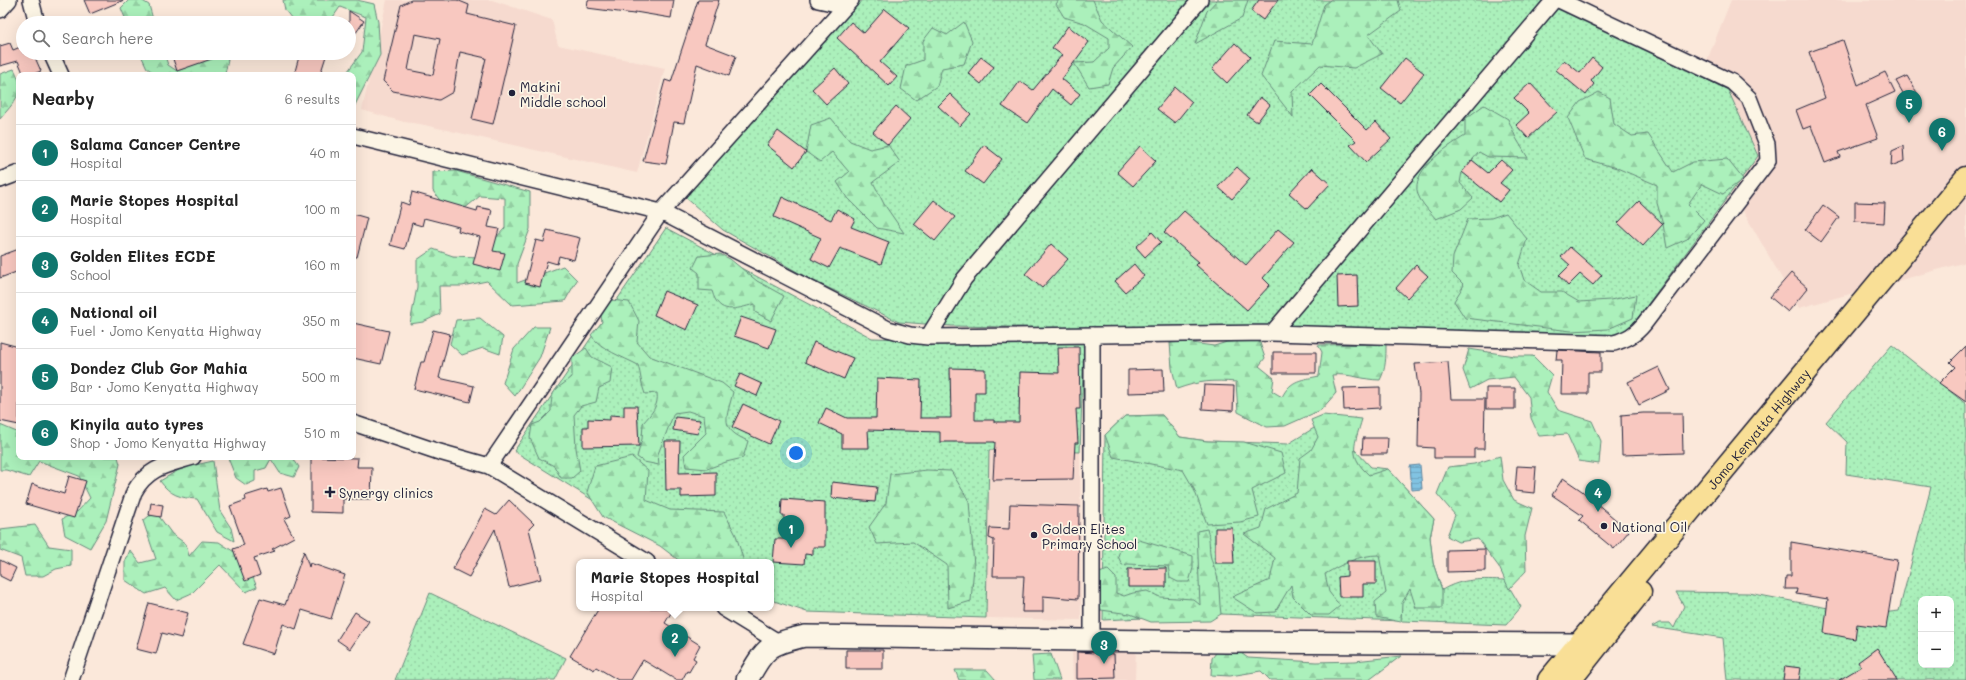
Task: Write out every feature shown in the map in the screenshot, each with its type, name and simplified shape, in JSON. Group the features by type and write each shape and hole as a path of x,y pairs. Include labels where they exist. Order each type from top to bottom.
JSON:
{"highway":[{"name":"Jomo Kenyatta Highway","path":"1549,680 1966,178"},
{"name":"Jomo Kenyatta Highway","path":"1577,676 1749,457 1864,321 1966,195"}],"street":[{"path":"0,10 9,0"},
{"path":"31,0 35,16"},
{"path":"818,0 849,3"},
{"path":"928,337 964,278 1200,0"},
{"path":"1272,333 1554,0"},
{"path":"356,137 661,212 888,329 910,335 928,337 1272,333 1614,343 1626,340 1635,334 1768,161 1767,144 1749,98 1732,82 1559,0"},
{"path":"489,466 661,212 849,3"},
{"path":"54,60 60,72"},
{"path":"0,180 16,174"},
{"path":"1092,335 1092,640"},
{"path":"356,424 436,451 489,466 642,559"},
{"path":"71,680 134,492 141,480 152,470 184,460"},
{"path":"728,611 778,642"},
{"path":"747,680 761,655 778,642 805,636 1578,644"}],"shaded area":[{"name":"Makini Middle school","path":"387,0 492,0 552,20 558,45 665,68 637,173 420,124 404,122 362,110"},
{"path":"1731,0 1966,0 1966,262 1799,308 1732,192 1683,121"},
{"name":"Golden Elites Primary School","path":"989,450 1080,452 1081,620 986,618"},
{"path":"1072,647 1136,648 1135,680 1073,680"}],"green space":[{"path":"129,0 141,0 149,5 152,16 124,16 121,8"},
{"path":"283,0 357,0 374,4 378,22 380,55 356,103 356,72 347,72 362,52 366,17 340,7 334,16 290,16 285,10"},
{"path":"862,0 1542,0 1562,8 1728,90 1758,156 1628,331 1608,337 951,326 899,322 808,278 723,230 685,197"},
{"path":"1059,0 1093,0 1102,20 1132,47 1113,68 1108,84 1089,87 1074,63 1094,62 1109,48 1109,38 1084,23 1064,17 1056,4"},
{"path":"1217,0 1248,0 1242,18 1195,44 1207,11"},
{"path":"1330,0 1398,0 1401,11 1368,35 1382,54 1354,68 1320,65 1292,92 1293,117 1261,76 1274,41 1312,44 1324,5"},
{"path":"964,22 972,41 964,64 942,68 937,86 916,100 901,89 906,66 923,60 923,41 933,28 947,35"},
{"path":"143,60 166,60 168,65 177,71 204,60 228,60 225,72 153,72 147,68"},
{"path":"14,69 16,73 16,98 0,119 0,74"},
{"path":"1599,92 1610,98 1614,124 1632,136 1648,134 1673,172 1693,162 1727,159 1743,179 1723,194 1702,184 1688,204 1704,220 1687,239 1667,248 1663,224 1657,203 1657,185 1617,168 1585,159 1568,118 1580,102"},
{"path":"1484,105 1508,119 1516,138 1528,158 1488,157 1479,152 1462,172 1460,183 1473,198 1461,209 1436,219 1420,199 1417,189 1418,180 1430,162 1448,147 1465,136 1465,119"},
{"path":"831,118 850,141 870,149 888,145 900,162 873,182 884,204 904,233 877,228 847,198 837,182 849,172 832,152 820,162 806,152 811,125"},
{"path":"456,171 530,192 530,229 517,264 517,283 563,266 577,280 565,301 512,305 487,281 462,286 439,286 440,314 423,322 410,324 417,287 417,260 433,249 453,256 478,257 505,228 505,198 480,196 453,218 433,191 433,172"},
{"path":"1506,213 1527,239 1519,265 1524,280 1541,292 1562,292 1579,302 1610,300 1636,295 1633,318 1608,329 1571,331 1465,318 1454,301 1464,285 1452,273 1453,257 1468,219 1491,218"},
{"path":"666,228 872,338 1084,343 1080,452 989,450 986,618 807,612 774,601 774,559 687,559 514,451"},
{"path":"720,254 730,259 757,281 784,296 771,321 755,312 755,304 741,308 729,309 719,304 712,291 699,290 699,273 693,268 699,256"},
{"path":"611,300 629,302 639,321 637,342 649,356 722,383 733,392 727,421 728,427 732,432 748,441 743,458 707,469 686,467 684,455 706,433 704,416 688,411 674,413 658,454 659,465 644,462 637,457 642,439 643,423 656,406 657,393 645,394 638,365 606,349 591,335 602,322 600,311"},
{"path":"480,318 503,337 500,354 483,348 462,355 450,344 456,320"},
{"path":"534,327 550,327 540,357 515,396 503,383 514,349"},
{"path":"1259,340 1265,358 1259,366 1274,378 1272,391 1282,397 1289,387 1298,381 1319,376 1322,352 1318,345 1386,344 1385,367 1380,380 1344,375 1332,375 1336,393 1321,410 1285,426 1267,427 1238,412 1236,382 1206,382 1192,384 1177,389 1172,368 1170,343 1184,342 1214,346 1227,342"},
{"path":"1892,345 1966,404 1966,680 1727,680 1723,638 1652,627 1659,623 1670,623 1674,628 1684,606 1676,592 1749,593 1865,615 1899,611 1931,487 1846,474 1847,442 1826,422"},
{"path":"586,348 592,357 612,367 610,383 599,388 596,402 581,406 574,415 576,448 580,471 572,478 561,478 554,466 539,458 530,438 532,425 540,422 551,411 553,393 572,377 572,358"},
{"path":"1469,349 1514,356 1533,356 1552,375 1547,392 1558,410 1592,421 1601,441 1599,464 1579,461 1567,434 1539,436 1531,418 1529,397 1514,377 1487,380 1470,389 1463,370"},
{"path":"1162,415 1180,437 1207,441 1288,444 1314,428 1355,418 1354,449 1371,467 1388,469 1434,519 1430,537 1433,563 1442,590 1465,581 1505,580 1521,607 1506,625 1221,614 1103,620 1105,435 1125,416"},
{"path":"1162,415 1180,437 1207,441 1244,442 1281,453 1286,473 1252,490 1259,517 1240,522 1207,524 1194,489 1183,470 1113,457 1105,435 1125,416"},
{"path":"1323,415 1362,419 1355,442 1355,455 1362,468 1369,475 1388,469 1434,519 1430,537 1433,563 1442,590 1442,608 1416,608 1410,589 1402,603 1401,622 1376,617 1375,602 1386,593 1379,555 1357,558 1325,574 1329,592 1340,606 1329,615 1311,615 1293,597 1291,585 1275,612 1257,613 1232,597 1270,580 1275,558 1244,534 1261,528 1266,509 1297,493 1300,458 1311,450 1318,437 1311,420"},
{"path":"0,425 16,432 16,460 119,460 120,464 106,521 90,548 65,535 62,519 78,511 90,498 79,476 39,461 29,477 6,470 0,470"},
{"path":"1500,456 1503,480 1514,500 1532,508 1525,536 1526,571 1509,589 1499,567 1478,539 1458,542 1447,536 1455,515 1437,494 1448,467 1474,464"},
{"path":"632,457 648,471 646,500 670,510 724,512 736,535 743,559 677,559 660,546 603,517 587,492 595,466"},
{"path":"229,460 270,460 266,468 255,471 255,481 246,485 236,478"},
{"path":"272,460 294,460 299,467 294,477 280,473"},
{"path":"213,461 220,511 231,528 234,541 217,532 197,499 180,497 168,490 160,481 182,468"},
{"path":"927,470 951,471 969,501 974,566 971,601 948,608 947,565 913,542 877,544 869,527 886,503 890,474"},
{"path":"155,511 172,534 186,544 189,556 202,541 219,542 245,559 257,587 246,592 220,565 192,593 176,600 165,588 146,594 125,580 125,562 130,550 140,563 156,559 143,521"},
{"path":"35,525 49,546 71,549 71,566 56,569 43,576 25,576 21,558 0,550 0,529"},
{"path":"1207,529 1211,557 1218,580 1221,614 1210,621 1151,622 1130,614 1101,610 1096,590 1099,573 1108,570 1116,578 1116,593 1124,596 1147,591 1160,597 1193,599 1200,605 1197,531"},
{"path":"1139,540 1193,556 1193,568 1189,582 1178,582 1170,578 1168,566 1122,565 1118,556 1122,545"},
{"path":"430,593 566,658 555,680 395,680"},
{"path":"1225,642 1248,658 1316,662 1355,661 1401,656 1369,680 1270,680 1261,671 1230,676 1211,675 1212,658"},
{"path":"1051,654 1060,680 1034,680 1032,655"},
{"path":"955,670 987,670 996,680 959,680"}],"water":[{"path":"1420,465 1422,489 1412,490 1410,466"}],"building":[{"path":"84,0 124,0 90,14"},
{"path":"411,0 457,0 469,5 467,14 516,26 493,124 472,119 486,58 460,52 453,92 439,100 393,91 383,81 401,5","holes":["415,34 440,39 433,75 408,70"]},
{"path":"588,0 674,0 671,18 635,12 634,14 587,8"},
{"path":"698,0 719,0 705,44 736,56 729,76 697,64 684,123 674,122 666,164 643,161 665,80 671,82"},
{"path":"1259,0 1278,0 1263,20 1251,11"},
{"path":"885,9 909,28 880,62 897,77 889,86 837,38 851,22 864,33"},
{"path":"349,11 364,21 356,33 356,16 349,16"},
{"path":"1068,26 1089,42 1062,79 1080,94 1071,105 1052,89 1027,123 1002,106 1020,81 1033,90 1062,55 1052,48"},
{"path":"1843,40 1858,85 1885,72 1895,92 1866,105 1878,138 1838,152 1840,157 1825,163 1811,126 1803,129 1796,110 1825,98 1809,52"},
{"path":"10,43 13,50 16,49 16,60 36,60 41,71 23,72 18,61 0,66 0,46"},
{"path":"1235,43 1250,57 1227,83 1212,69"},
{"path":"981,57 994,67 981,84 968,73"},
{"path":"1405,58 1424,73 1400,103 1381,88"},
{"path":"1592,58 1602,67 1591,81 1594,84 1586,95 1556,70 1564,60 1580,73"},
{"path":"173,60 209,60 177,71"},
{"path":"298,60 325,60 321,72 295,72"},
{"path":"835,68 848,84 826,104 812,89"},
{"path":"1907,76 1919,96 1907,100 1896,81"},
{"path":"1530,83 1557,112 1528,138 1516,125 1529,113 1514,98"},
{"path":"1321,84 1367,130 1376,122 1391,139 1366,162 1350,145 1356,141 1310,95"},
{"path":"1175,87 1192,102 1175,123 1157,109"},
{"path":"950,94 971,114 960,126 938,106"},
{"path":"1260,97 1270,105 1257,122 1247,115"},
{"path":"896,106 910,119 888,145 873,132"},
{"path":"778,131 806,152 794,167 767,145"},
{"path":"984,145 1002,159 983,184 965,171"},
{"path":"1140,146 1156,161 1133,186 1117,172"},
{"path":"1903,146 1904,161 1891,166 1892,151"},
{"path":"1472,160 1488,173 1501,160 1512,170 1500,183 1509,190 1499,202 1462,172"},
{"path":"1237,167 1250,179 1232,199 1218,187"},
{"path":"1312,168 1330,184 1307,209 1289,193"},
{"path":"412,192 477,211 478,207 492,210 488,227 499,229 493,251 505,253 500,271 473,264 480,237 458,231 459,227 424,218 422,226 412,223 405,249 390,245 401,202 409,205"},
{"path":"782,197 831,220 837,209 855,219 851,227 889,242 881,264 840,248 829,268 811,259 821,238 774,217"},
{"path":"934,200 955,217 935,241 914,224"},
{"path":"1639,201 1663,224 1643,246 1618,223"},
{"path":"1855,202 1885,203 1884,223 1855,221"},
{"path":"1823,205 1839,217 1821,242 1805,230"},
{"path":"1184,211 1246,265 1278,229 1294,242 1263,278 1270,285 1247,310 1196,265 1199,262 1164,232"},
{"path":"356,215 367,218 356,257"},
{"path":"547,230 580,238 574,260 559,256 557,264 547,261 540,287 525,283 536,240 544,242"},
{"path":"1152,232 1161,242 1145,257 1136,247"},
{"path":"1051,244 1068,259 1042,288 1025,274"},
{"path":"1570,247 1602,275 1593,285 1580,274 1568,286 1559,276 1570,265 1561,257"},
{"path":"16,250 16,272 0,278 0,256"},
{"path":"1134,264 1144,276 1125,292 1115,281"},
{"path":"1416,265 1428,276 1407,298 1396,288"},
{"path":"1791,273 1808,288 1788,312 1770,297"},
{"path":"1357,275 1358,306 1338,307 1337,276"},
{"path":"664,291 698,305 687,330 654,315"},
{"path":"741,317 776,329 769,348 734,336"},
{"path":"356,324 389,331 381,364 356,359"},
{"path":"433,330 450,334 439,378 474,386 470,402 414,389 421,362 424,362"},
{"path":"0,342 16,346 16,424 0,421"},
{"path":"814,342 853,358 844,379 805,362"},
{"path":"1966,346 1966,402 1939,383 1955,367 1950,362"},
{"path":"1058,347 1079,347 1080,409 1076,409 1078,443 1075,443 1073,479 993,480 995,442 940,442 940,432 868,430 869,448 842,448 842,434 819,423 826,408 847,418 876,418 877,378 921,380 920,418 951,418 950,368 985,369 985,392 975,392 975,420 1019,422 1020,372 1059,373"},
{"path":"1557,350 1601,352 1601,372 1588,372 1588,394 1561,394 1562,360 1556,360"},
{"path":"1273,352 1316,352 1316,373 1273,373"},
{"path":"1448,362 1451,399 1485,399 1484,449 1474,449 1474,458 1434,458 1434,448 1418,447 1419,394 1415,364"},
{"path":"1659,367 1670,390 1639,405 1628,382"},
{"path":"1163,369 1164,392 1128,393 1128,370"},
{"path":"740,374 762,384 757,396 734,386"},
{"path":"1204,385 1234,386 1233,411 1202,409"},
{"path":"1380,387 1380,408 1344,410 1343,388"},
{"path":"1486,388 1515,388 1515,409 1486,409"},
{"path":"743,404 779,421 769,444 732,427"},
{"path":"624,406 637,406 639,446 583,447 583,427 588,427 588,419 610,420 610,415 624,416"},
{"path":"1643,413 1682,413 1683,453 1622,455 1621,415"},
{"path":"675,417 700,420 698,434 673,430"},
{"path":"1363,438 1388,438 1387,454 1362,454"},
{"path":"665,441 680,441 679,473 716,472 716,496 681,497 681,490 666,490"},
{"path":"356,458 358,458 357,467 372,467 371,499 343,499 343,513 311,512 311,460 356,460"},
{"path":"1517,466 1536,467 1534,493 1515,491"},
{"path":"69,476 86,481 74,518 26,504 32,484 64,494"},
{"path":"1563,478 1582,491 1629,531 1614,549 1579,520 1583,516 1552,495"},
{"path":"832,482 877,487 875,502 831,498"},
{"path":"281,488 291,516 284,519 294,537 272,549 275,551 254,558 260,575 245,581 233,549 244,545 230,506 246,500 245,496 267,489 268,492"},
{"path":"782,499 825,502 825,547 813,547 813,555 805,554 804,564 774,562 775,539 784,539 784,515 781,515"},
{"path":"509,500 534,524 529,529 541,579 509,587 495,529 469,577 453,569 485,509 496,515"},
{"path":"151,503 163,505 161,517 149,515"},
{"path":"1010,504 1079,506 1078,599 1043,596 1043,612 1022,612 1024,576 993,576 994,540 989,538 990,528 1009,529"},
{"path":"1215,528 1232,528 1234,563 1215,563"},
{"path":"1791,542 1897,560 1886,628 1857,624 1855,639 1824,633 1828,599 1796,594 1797,589 1785,589 1786,576 1791,576"},
{"path":"1485,549 1485,571 1447,572 1447,550"},
{"path":"304,551 309,567 310,563 345,575 331,619 302,610 296,629 283,624 274,654 243,644 260,598 285,605"},
{"path":"0,560 16,568 10,581 0,576"},
{"path":"1347,561 1376,561 1376,584 1363,584 1363,597 1339,597 1338,577 1347,576"},
{"path":"1166,568 1166,587 1128,587 1128,569"},
{"path":"149,603 188,613 181,638 162,633 156,654 136,649"},
{"path":"597,611 672,611 665,623 700,645 693,658 696,660 682,680 676,680 643,660 631,680 618,680 596,667 594,670 570,656"},
{"path":"355,612 369,621 350,649 337,640"},
{"path":"1877,648 1897,680 1839,680 1861,667 1858,662"},
{"path":"846,650 883,650 883,669 846,669"},
{"path":"1077,652 1114,654 1115,678 1077,679"},
{"path":"1785,666 1801,668 1799,680 1783,680"}],"place":[{"name":"Makini Middle school","path":"512,93"},
{"name":"Dondez Club Gor Mahia","path":"1909,123"},
{"name":"Kinyila auto tyres","path":"1942,151"},
{"name":"Synergy clinics","path":"330,492"},
{"name":"National oil","path":"1598,512"},
{"name":"National Oil","path":"1604,526"},
{"name":"Golden Elites Primary School","path":"1034,535"},
{"name":"Salama Cancer Centre","path":"791,548"},
{"name":"Marie Stopes Hospital","path":"675,657"},
{"name":"Golden Elites ECDE","path":"1104,664"}]}
